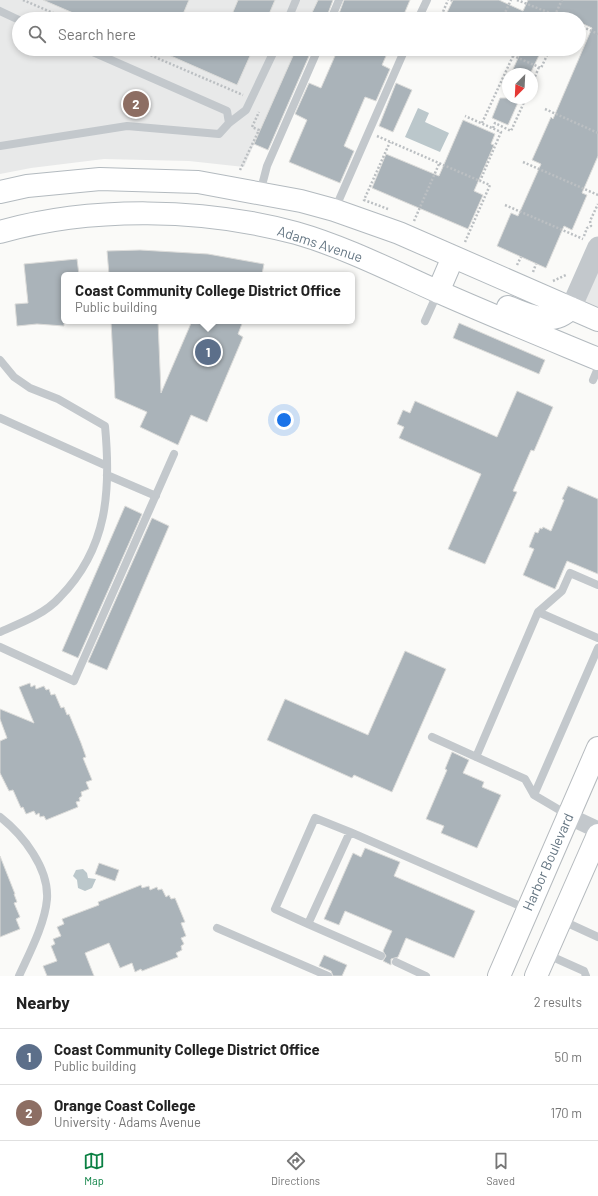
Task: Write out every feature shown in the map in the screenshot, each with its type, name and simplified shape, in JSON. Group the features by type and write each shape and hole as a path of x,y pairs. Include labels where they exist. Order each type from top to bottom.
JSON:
{"main road":[{"path":"0,192 27,186 100,179 198,182 334,210 399,234 456,248 571,308 598,320"},
{"path":"241,221 253,193"},
{"name":"Adams Avenue","path":"0,232 35,222 147,213 241,221 304,236 362,257 438,292 598,360"},
{"path":"456,248 438,292 472,291 528,315 551,319 564,316 571,308"},
{"name":"Harbor Boulevard","path":"498,976 598,748"},
{"path":"536,976 598,836"}],"street":[{"path":"571,308 587,244"},
{"path":"568,816 598,830"}],"lane":[{"path":"291,12 296,0"},
{"path":"334,12 339,0"},
{"path":"421,12 427,0"},
{"path":"0,11 12,17"},
{"path":"102,56 227,111 229,123"},
{"path":"0,146 127,126 219,134 229,123 246,110 272,56"},
{"path":"253,193 267,166 315,56"},
{"path":"334,210 402,56"},
{"path":"425,321 438,292"},
{"path":"0,360 14,377 30,388 58,399 105,426 107,470 106,507 100,531 90,555 77,576 60,598 34,616 0,632"},
{"path":"593,380 598,368"},
{"path":"0,418 107,470 156,496"},
{"path":"0,646 74,681 174,454"},
{"path":"476,757 538,612 562,591 570,574 598,585"},
{"path":"538,612 598,638"},
{"path":"534,795 598,648"},
{"path":"432,737 525,779 534,795 568,816"},
{"path":"0,817 34,855 44,873 47,899 33,947 19,976"},
{"path":"381,956 275,909 315,818 527,909"},
{"path":"308,924 350,832"},
{"path":"561,920 598,937"},
{"path":"217,928 328,976"},
{"path":"546,954 584,971 586,976"},
{"path":"396,962 426,976"}],"path":[{"path":"23,0 51,12"},
{"path":"444,12 450,0"},
{"path":"505,12 510,0"},
{"path":"519,0 548,12"},
{"path":"556,12 562,0"},
{"path":"586,28 598,34"},
{"path":"152,56 247,97"},
{"path":"482,123 513,56 541,68 547,56"},
{"path":"493,128 495,123 512,130 523,104"},
{"path":"545,109 598,133"},
{"path":"240,170 259,130 252,127 260,110"},
{"path":"465,116 501,132 480,181"},
{"path":"471,124 473,120"},
{"path":"484,129 486,125"},
{"path":"368,132 490,185 477,212 466,243 456,248"},
{"path":"390,142 364,200 392,212"},
{"path":"523,162 598,195"},
{"path":"410,219 415,221 440,164"},
{"path":"505,205 548,223 587,244 587,228 592,226 590,221 598,204"},
{"path":"546,219 548,223"},
{"path":"561,225 562,230"},
{"path":"517,265 521,257"},
{"path":"511,262 522,268"},
{"path":"533,272 536,264"},
{"path":"528,270 540,275"},
{"path":"546,278 553,281 563,278 568,274"}],"shaded area":[{"path":"0,0 318,0 312,12 12,12 12,56 293,56 244,167 189,161 104,159 31,168 0,174"},
{"path":"418,108 429,113 425,122 449,133 440,152 405,137"},
{"path":"598,272 598,312 583,306"},
{"path":"83,869 87,873 88,878 96,879 92,888 85,891 78,888 77,880 73,876 76,870"}],"building":[{"path":"43,0 189,0 184,12 71,12"},
{"path":"238,0 275,0 270,12 233,12"},
{"path":"318,0 333,0 329,12 312,12"},
{"path":"344,0 410,0 405,12 340,12"},
{"path":"453,0 499,0 523,11 528,0 598,0 598,156 582,193 587,195 572,230 564,226 546,268 497,246 511,213 518,216 541,164 532,160 551,117 553,119 580,56 586,56 586,42 592,28 586,25 586,12 447,12"},
{"path":"171,56 250,56 237,85"},
{"path":"293,56 309,56 268,150 254,144"},
{"path":"335,56 386,56 382,65 390,69 376,101 365,97 344,146 354,151 340,183 289,162 307,120 295,114 309,83 321,88"},
{"path":"519,56 539,56 533,68 514,68"},
{"path":"396,83 412,90 393,132 379,126"},
{"path":"500,98 502,98 502,104 517,104 508,125 492,118"},
{"path":"463,120 495,134 491,144 494,145 474,191 483,195 468,229 372,188 386,154 439,176"},
{"path":"140,250 208,254 264,264 262,272 109,272 107,251"},
{"path":"77,259 79,272 61,272 61,324 64,324 64,326 37,324 17,326 15,304 28,303 24,264"},
{"path":"459,323 545,360 539,374 453,338"},
{"path":"111,324 158,324 161,393 191,324 242,324 238,334 243,337 207,422 191,415 178,445 140,427 147,412 115,398"},
{"path":"517,391 553,407 534,451 531,450 513,491 517,492 485,564 448,549 481,474 399,438 404,427 397,424 403,410 410,413 415,401 497,437"},
{"path":"568,486 598,499 598,574 567,561 555,589 523,575 534,549 529,547 535,532 538,533 540,528 542,529 543,527 551,531 564,500 562,499"},
{"path":"125,506 142,514 78,658 62,651"},
{"path":"152,518 169,526 107,670 88,662"},
{"path":"405,651 446,669 392,792 354,775 352,778 267,740 285,699 368,735"},
{"path":"30,683 31,687 35,685 36,689 44,686 46,690 49,689 51,695 55,694 61,708 64,707 67,715 69,714 86,757 83,758 92,780 86,782 89,789 81,792 82,796 79,798 80,801 76,802 78,807 46,820 44,816 40,817 39,813 36,815 34,811 26,814 23,807 21,808 13,790 9,791 0,773 0,741 7,738 0,719 0,709 34,723 19,687"},
{"path":"452,752 469,760 463,773 484,782 482,787 501,795 477,848 441,833 444,826 426,819 447,770 445,769"},
{"path":"365,848 400,862 394,876 475,911 454,958 406,938 398,957 391,959 391,965 383,961 386,956 383,951 392,931 345,911 339,925 324,919 353,853 361,857"},
{"path":"0,856 15,894 17,902 14,903 20,917 16,919 20,929 0,937"},
{"path":"99,863 119,870 115,881 95,874"},
{"path":"141,885 142,888 149,886 150,890 157,887 158,890 162,889 166,897 169,895 171,899 175,898 185,922 181,923 186,936 181,938 184,944 181,946 182,950 176,953 178,957 142,971 141,969 135,972 132,963 120,968 109,943 85,953 94,976 47,976 43,966 57,961 51,946 55,944 53,939 61,936 57,927 64,924 62,919 99,905 98,902"},
{"path":"324,955 347,965 342,976 333,976 331,971 319,966"}],"place":[{"name":"Orange Coast College","path":"136,104"},
{"name":"Coast Community College District Office","path":"208,352"}]}
